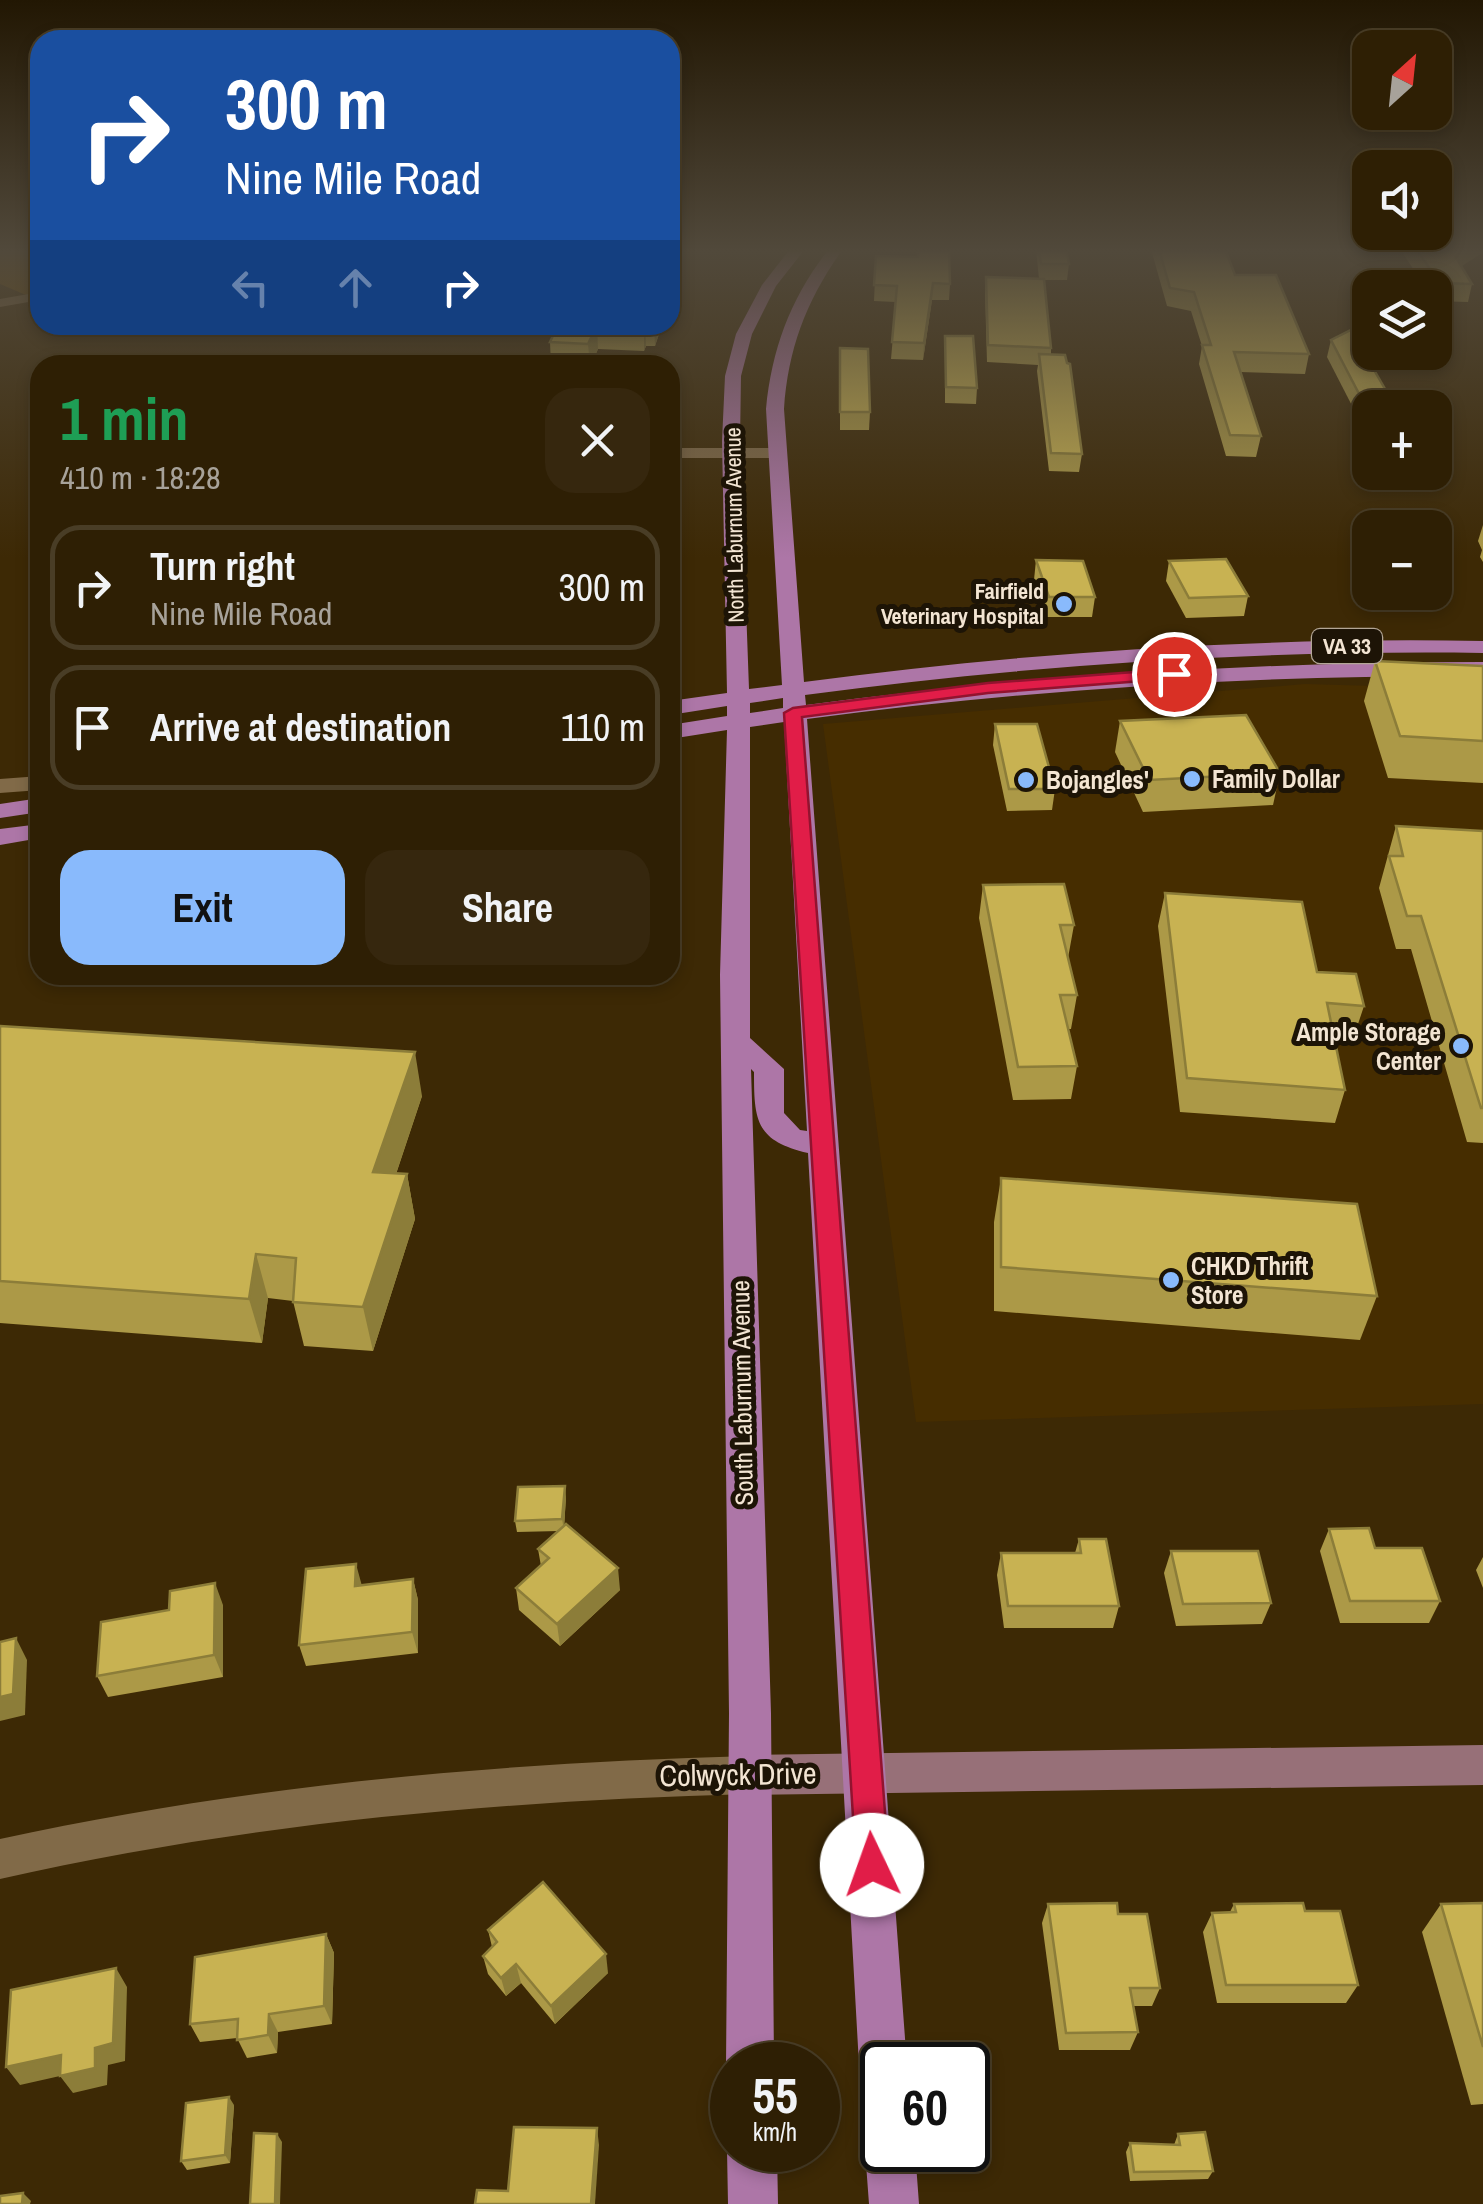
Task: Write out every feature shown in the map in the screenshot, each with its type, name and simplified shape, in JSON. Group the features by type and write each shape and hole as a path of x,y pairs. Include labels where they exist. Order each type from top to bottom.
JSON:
{"main road":[{"name":"North Laburnum Avenue","path":"738,709 732,453 733,376 739,352"},
{"name":"North Laburnum Avenue","path":"782,352 775,409 792,701"},
{"name":"VA 33","path":"680,708 738,709 964,667 1118,654 1346,646 1483,648"},
{"name":"VA 33","path":"792,701 1105,678 1307,669 1483,669"},
{"path":"792,701 826,1146 883,2042"},
{"name":"VA 33","path":"680,729 738,709"},
{"name":"South Laburnum Avenue","path":"738,709 735,1041 749,1775 750,2042"},
{"path":"0,811 30,806"},
{"path":"0,837 30,832"},
{"path":"735,1041 769,1069 768,1116 790,1138 826,1146"},
{"path":"752,2172 752,2204"},
{"path":"892,2172 894,2204"}],"street":[{"path":"680,453 778,453"},
{"path":"0,786 30,783"},
{"name":"Colwyck Drive","path":"0,1860 132,1831 313,1802 483,1784 749,1775 1483,1765"}],"shaded area":[{"path":"1305,684 1483,689 1483,1404 916,1422 823,724"}],"building":[{"path":"840,352 868,352 870,412 840,412"},
{"path":"945,352 974,352 977,388 946,387"},
{"path":"1204,352 1308,352 1234,352 1261,436 1230,435"},
{"path":"1337,352 1352,352 1352,370 1374,370 1386,390 1357,390"},
{"path":"1039,354 1065,355 1070,364 1082,454 1051,453"},
{"path":"1226,559 1248,596 1189,598 1169,561"},
{"path":"1036,560 1083,561 1095,597 1049,597"},
{"path":"1375,661 1483,666 1483,741 1400,736"},
{"path":"1246,715 1280,773 1149,780 1120,721"},
{"path":"995,724 1037,724 1055,789 1009,789"},
{"name":"Ample Storage Center","path":"1396,826 1483,831 1483,1108 1421,916 1407,916 1389,856 1403,856"},
{"path":"1064,884 1074,925 1060,925 1077,995 1060,995 1077,1066 1018,1067 983,885"},
{"path":"1165,893 1302,902 1317,972 1356,974 1364,1006 1327,1003 1345,1090 1187,1078"},
{"path":"0,1026 415,1052 373,1172 407,1174 363,1307 293,1302 296,1258 256,1254 249,1299 0,1281"},
{"path":"1001,1178 1357,1204 1377,1296 1001,1267"},
{"path":"565,1486 562,1519 515,1521 518,1487"},
{"path":"566,1524 618,1568 557,1624 516,1588 549,1558 538,1549"},
{"path":"1369,1528 1375,1548 1422,1548 1440,1601 1350,1601 1329,1529"},
{"path":"1079,1539 1106,1539 1119,1606 1008,1606 1001,1553 1081,1553"},
{"path":"1171,1551 1258,1551 1271,1603 1183,1604"},
{"path":"356,1564 355,1586 413,1579 412,1632 299,1645 306,1569"},
{"path":"215,1583 214,1655 97,1676 101,1622 169,1610 170,1591"},
{"path":"16,1638 13,1694 0,1697 0,1642"},
{"path":"543,1882 606,1954 551,2006 516,1964 501,1978 483,1956 497,1942 488,1930"},
{"path":"1117,1903 1118,1914 1147,1914 1160,1988 1130,1988 1138,2032 1066,2033 1048,1904"},
{"path":"1303,1903 1305,1911 1340,1911 1358,1985 1226,1985 1212,1913 1236,1912 1234,1904"},
{"path":"1483,1903 1483,2047 1441,1904"},
{"path":"326,1934 324,2006 269,2014 268,2035 237,2040 238,2019 190,2024 195,1957"},
{"path":"116,1968 113,2043 95,2048 95,2068 60,2076 61,2055 6,2067 11,1990"},
{"path":"229,2097 225,2155 181,2161 186,2103"},
{"path":"514,2127 597,2128 591,2204 475,2204 477,2190 508,2191"},
{"path":"1205,2132 1213,2171 1134,2172 1130,2143 1180,2145 1178,2134"},
{"path":"254,2133 277,2134 275,2204 250,2204"},
{"path":"23,2193 22,2204 0,2204 0,2196"}],"place":[{"name":"Fairfield Veterinary Hospital","path":"1064,604"},
{"name":"Family Dollar","path":"1192,779"},
{"name":"Bojangles'","path":"1026,780"},
{"name":"Ample Storage Center","path":"1461,1046"},
{"name":"CHKD Thrift Store","path":"1171,1280"}],"route":[{"path":"872,1865 826,1146 793,713 988,688 1174,674"}]}
